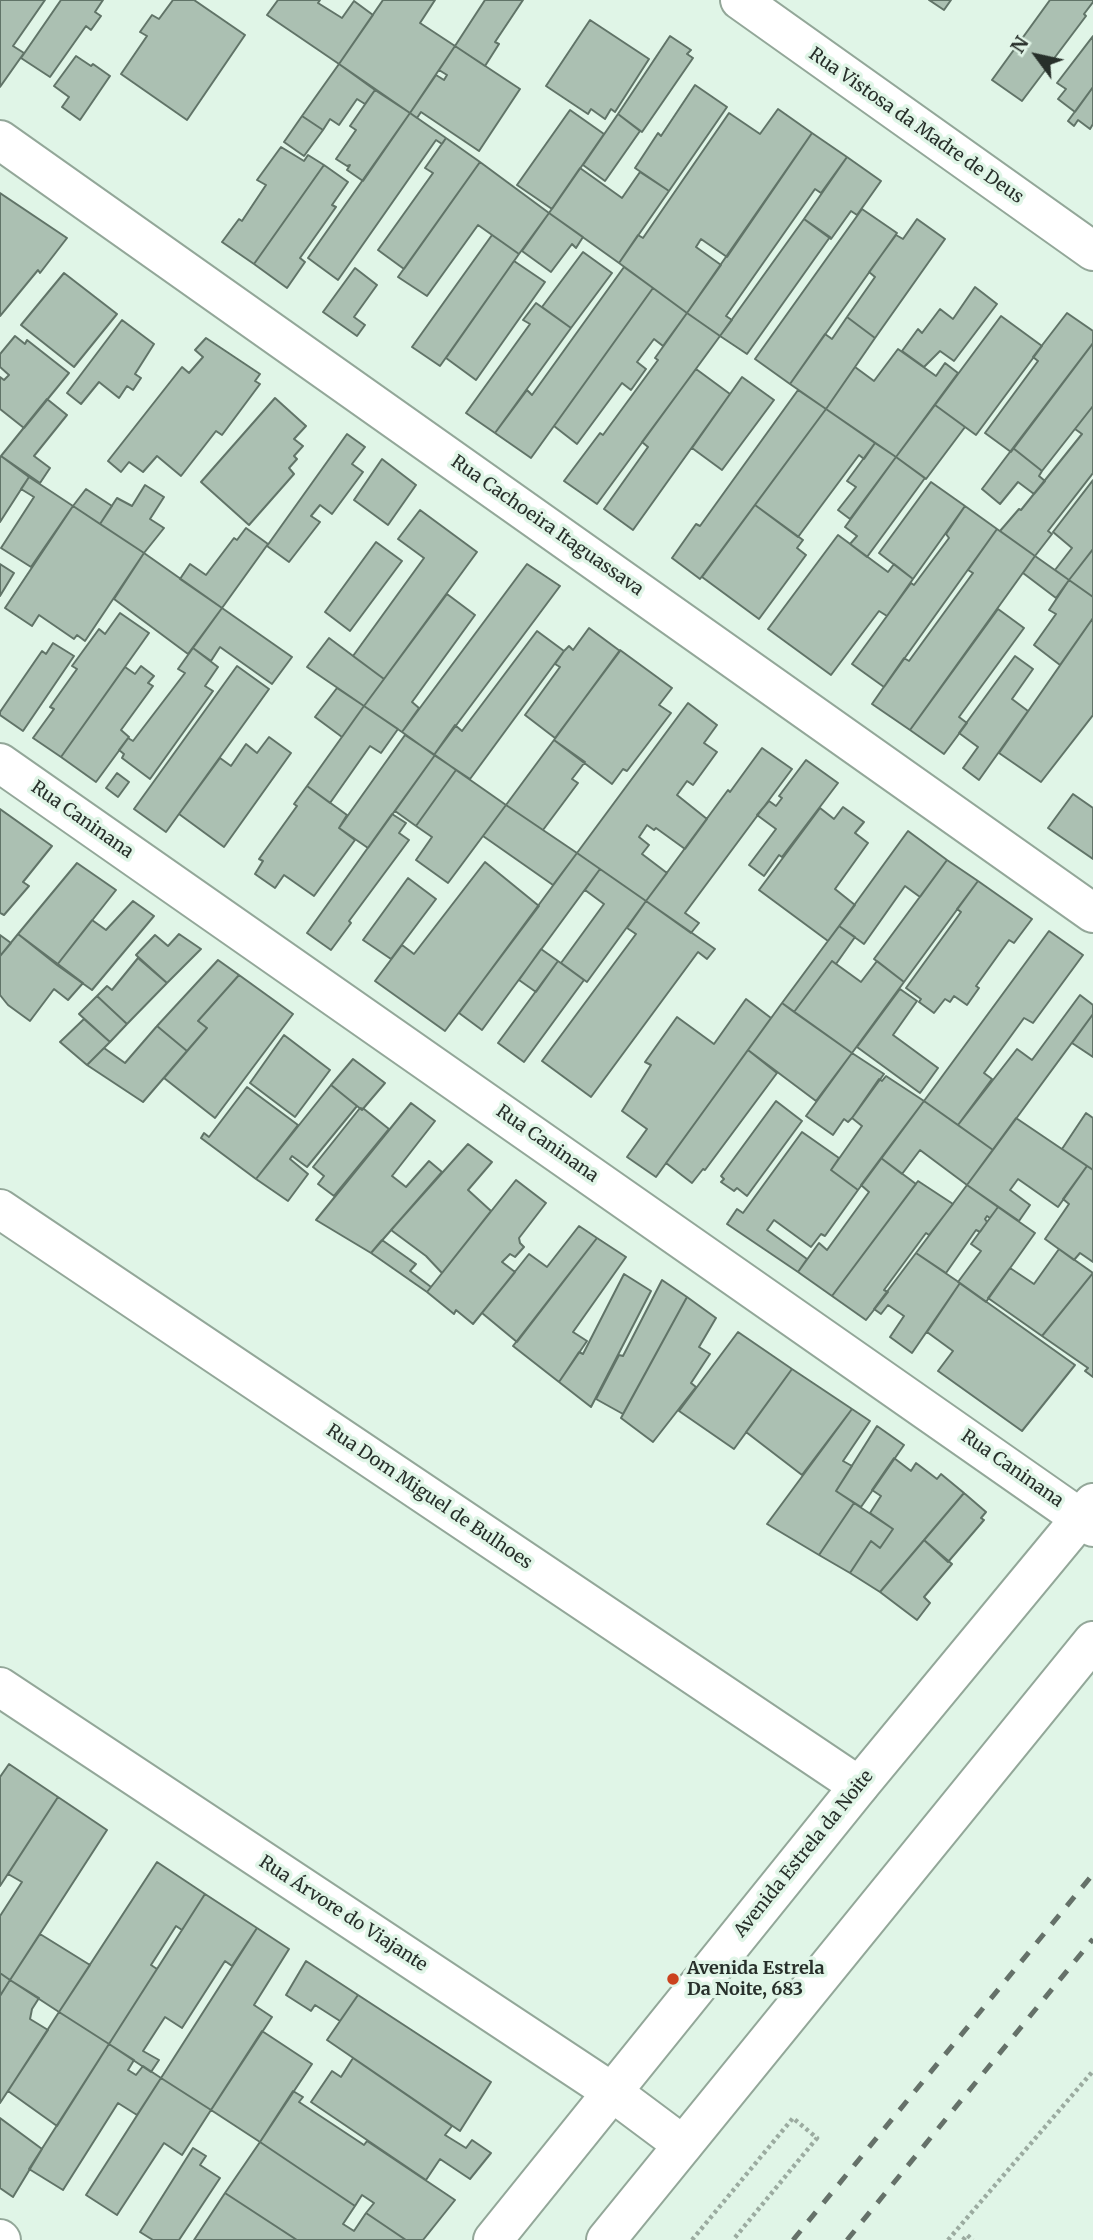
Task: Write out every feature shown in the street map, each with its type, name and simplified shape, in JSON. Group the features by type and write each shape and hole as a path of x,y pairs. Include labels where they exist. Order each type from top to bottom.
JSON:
{"street":[{"name":"Rua Vistosa da Madre de Deus","path":"740,0 1093,251"},
{"name":"Rua Cachoeira Itaguassava","path":"0,140 1093,913"},
{"name":"Rua Caninana","path":"0,763 1089,1516"},
{"name":"Rua Dom Miguel de Bulhoes","path":"0,1209 859,1786"},
{"name":"Avenida Estrela da Noite","path":"493,2240 859,1786 1089,1516"},
{"path":"606,2240 1093,1641"},
{"name":"Rua Árvore do Viajante","path":"0,1687 612,2092 683,2145"}],"path":[{"path":"948,2240 1093,2071"},
{"path":"692,2240 793,2118 817,2138 733,2240"},
{"path":"963,2240 967,2235 973,2240"}],"building":[{"path":"0,0 45,0 13,46 24,53 0,87"},
{"path":"61,0 103,0 95,12 101,16 91,30 86,26 50,77 21,58"},
{"path":"173,0 194,0 245,35 187,120 121,74 147,36 140,32 152,15 159,19"},
{"path":"278,0 320,0 318,3 342,18 354,1 373,15 339,64 267,15"},
{"path":"383,0 435,0 420,23 455,46 410,113 339,64"},
{"path":"485,0 523,0 495,42 499,44 485,66 455,46"},
{"path":"929,0 951,0 944,10"},
{"path":"1050,0 1093,2 1084,14 1086,16 1022,101 992,80"},
{"path":"590,20 649,59 615,112 611,109 605,119 591,109 588,114 546,86"},
{"path":"670,36 691,50 687,54 693,58 642,132 618,114"},
{"path":"1093,36 1093,87 1075,112 1058,99 1066,89 1057,83"},
{"path":"455,46 520,89 479,151 421,112 417,118 410,113 436,75 444,80 447,75 439,70"},
{"path":"76,56 110,76 80,120 62,107 69,97 54,86"},
{"path":"339,64 375,90 365,104 357,99 339,125 330,119 323,130 302,116"},
{"path":"695,85 727,107 669,191 635,168 658,133 661,136"},
{"path":"1093,87 1093,124 1090,129 1078,120 1074,126 1068,121"},
{"path":"375,90 410,113 363,181 347,170 350,165 347,166 336,159 356,130 350,126"},
{"path":"778,109 812,133 727,257 701,239 696,247 721,265 687,313 619,263 638,235 643,238 729,113 760,134"},
{"path":"570,110 604,134 552,209 517,185"},
{"path":"410,113 446,138 442,144 436,140 338,280 308,258"},
{"path":"618,114 640,131 605,181 583,165"},
{"path":"302,116 323,130 304,156 284,142"},
{"path":"812,133 847,157 821,193 815,189 726,316 732,320 720,336 687,313"},
{"path":"446,138 480,162 404,269 378,250 433,173 425,168"},
{"path":"281,147 304,161 308,155 324,165 254,264 222,242 239,219 242,221 266,185 257,180"},
{"path":"847,157 881,181 857,215 851,211 831,239 804,219"},
{"path":"480,162 549,213 519,254 478,225 427,296 398,277"},
{"path":"324,165 348,182 332,205 336,207 300,258 305,262 287,288 254,264"},
{"path":"580,168 622,198 640,172 669,191 619,263 549,213"},
{"path":"0,193 67,238 40,273 38,270 0,316"},
{"path":"862,209 897,233 790,384 755,359"},
{"path":"549,213 583,237 576,248 572,244 551,272 522,251"},
{"path":"804,219 830,237 747,354 720,336"},
{"path":"917,219 945,239 875,338 847,317 875,277 869,272 896,235 903,239"},
{"path":"492,235 519,254 440,366 412,347"},
{"path":"583,252 612,273 571,328 542,307"},
{"path":"514,261 545,282 476,380 446,358"},
{"path":"624,267 653,288 531,458 495,433 527,390 532,395"},
{"path":"355,268 377,285 354,317 365,325 357,336 323,312"},
{"path":"64,273 117,314 74,367 21,325"},
{"path":"975,287 997,304 954,361 940,351 924,367 902,351 918,329 922,333 940,309 953,319"},
{"path":"653,288 687,313 663,346 654,339 637,362 646,369 631,390 622,383 577,444 554,426"},
{"path":"536,303 571,328 495,433 466,413 530,324 523,320"},
{"path":"687,313 720,336 597,504 564,481 600,433 603,435 658,360 655,358"},
{"path":"1067,313 1093,331 1093,343 1011,452 985,433 1038,361 1033,357"},
{"path":"1001,316 1042,346 976,435 935,405"},
{"path":"847,317 875,338 826,409 790,384 825,334 832,339"},
{"path":"122,320 154,344 135,374 141,378 133,390 127,386 119,398 99,382 81,404 67,393"},
{"path":"15,336 25,344 27,340 69,373 24,428 0,409 0,377 4,380 9,375 0,367 0,354"},
{"path":"206,338 260,374 255,381 260,384 222,435 216,431 181,476 157,456 143,472 129,462 121,472 108,461 182,367 189,373 203,357 195,350"},
{"path":"1093,343 1093,406 1042,471 1013,448"},
{"path":"898,349 936,376 945,363 958,373 896,457 826,409 855,367 874,381"},
{"path":"696,369 730,394 633,530 604,509 648,447 642,442"},
{"path":"742,377 774,400 722,470 692,448"},
{"path":"798,390 826,409 700,579 672,558 696,524 700,526"},
{"path":"275,398 306,426 294,439 303,446 294,456 297,459 289,468 294,474 249,525 201,482"},
{"path":"47,399 67,415 34,456 50,468 40,483 1,456"},
{"path":"935,405 965,427 926,479 896,457"},
{"path":"1093,406 1093,473 1048,531 1052,534 1035,556 1000,531 1019,509 1021,510 1082,434 1075,429"},
{"path":"826,409 875,443 864,459 859,455 798,537 755,505"},
{"path":"347,434 365,447 352,464 363,472 332,514 320,505 311,516 320,522 289,562 267,546"},
{"path":"875,443 896,457 850,519 838,510 856,487 847,481"},
{"path":"1013,448 1042,471 1039,476 1045,481 1034,494 1018,482 1000,504 982,489"},
{"path":"1,456 29,477 0,522 0,458"},
{"path":"896,457 925,478 867,557 850,544 857,536 845,527"},
{"path":"382,459 416,485 388,525 354,500"},
{"path":"29,477 73,506 31,567 1,548 34,497 21,489"},
{"path":"1093,480 1093,549 1069,580 1055,570 1072,548 1053,532"},
{"path":"931,482 965,506 913,579 879,553"},
{"path":"145,485 164,497 150,519 164,528 144,553 100,524 117,498 132,506"},
{"path":"86,489 112,506 100,524 73,506"},
{"path":"755,505 803,540 797,548 806,555 759,619 702,577"},
{"path":"73,506 144,553 85,641 77,635 74,639 39,615 32,626 5,608"},
{"path":"965,506 997,529 884,687 852,664 911,583 914,585 949,538 946,534"},
{"path":"420,510 477,552 384,679 353,656 424,558 398,539"},
{"path":"246,528 268,544 222,608 180,579 190,564 206,575 234,538 237,540"},
{"path":"997,529 1035,556 910,730 872,704 904,658 909,661 973,573 968,570"},
{"path":"838,535 888,572 894,564 913,579 887,616 879,611 831,675 768,629"},
{"path":"376,542 402,561 350,631 325,612"},
{"path":"1093,549 1093,597 1069,580"},
{"path":"144,553 222,608 188,654 114,599"},
{"path":"1035,556 1069,580 1056,598 1023,573"},
{"path":"0,564 14,573 0,596"},
{"path":"527,564 560,586 434,755 402,732"},
{"path":"1069,580 1093,597 1093,618 1060,665 1034,645 1056,614 1049,610"},
{"path":"447,594 475,615 412,702 419,708 402,732 364,706"},
{"path":"222,608 292,657 272,684 220,647 211,661 193,648"},
{"path":"998,609 1024,628 959,717 967,723 944,754 910,730"},
{"path":"120,613 149,633 61,757 33,738 54,709 50,707 77,669 72,666 99,629 105,634"},
{"path":"1093,618 1093,715 1041,782 999,753"},
{"path":"589,628 620,651 555,738 525,715 560,667 555,664 564,651 569,646 573,650"},
{"path":"537,631 564,651 470,779 434,755 455,725 462,731"},
{"path":"329,638 384,679 364,706 307,667"},
{"path":"53,643 74,656 23,731 0,715 0,712 42,651 46,654"},
{"path":"193,648 218,667 205,686 213,691 150,779 122,758 124,754 119,750 128,738 133,741 185,673 178,669"},
{"path":"620,650 672,688 659,705 671,713 627,771 623,769 612,784 554,740"},
{"path":"1015,656 1033,669 1012,699 1028,711 979,780 963,768 978,747 959,733"},
{"path":"141,666 154,676 148,683 153,686 121,730 129,737 96,782 61,757 125,667 135,674"},
{"path":"237,666 269,689 166,832 134,809"},
{"path":"337,688 364,706 342,737 315,717"},
{"path":"688,703 717,725 704,743 717,752 693,785 687,781 677,795 707,819 685,849 656,828 654,830 647,825 639,837 649,845 642,854 667,873 646,901 577,853"},
{"path":"364,706 398,729 381,753 370,746 330,803 307,786"},
{"path":"405,735 435,755 368,848 339,828"},
{"path":"269,737 291,753 224,847 179,814 220,758 231,766 246,744 257,753"},
{"path":"554,740 585,762 572,779 578,783 543,830 506,805"},
{"path":"762,748 792,769 685,913 699,923 691,933 646,901"},
{"path":"435,755 456,770 416,826 395,811"},
{"path":"806,760 838,783 782,857 779,855 764,876 749,865 776,829 757,815 769,801 776,806 782,798 779,796"},
{"path":"456,770 506,805 448,883 416,860 432,837 416,826"},
{"path":"117,773 129,782 118,797 106,788"},
{"path":"307,786 347,815 339,828 355,840 314,896 284,875 275,888 255,874 263,861 259,859 297,806 294,804"},
{"path":"1073,794 1093,808 1093,859 1048,828"},
{"path":"506,805 577,853 553,885 483,836"},
{"path":"843,807 864,822 855,833 868,843 835,889 855,905 828,941 759,890 820,808 834,819"},
{"path":"0,809 52,846 23,882 29,886 4,915 0,913"},
{"path":"392,814 406,823 399,833 409,840 331,950 307,933"},
{"path":"908,831 947,860 920,897 905,886 864,944 839,926"},
{"path":"577,853 600,869 482,1030 459,1013"},
{"path":"947,860 978,881 904,982 874,959"},
{"path":"485,862 539,906 445,1031 375,981 402,945 414,954"},
{"path":"77,863 116,890 57,965 18,934"},
{"path":"600,869 646,901 587,982 561,963 604,904 585,890"},
{"path":"408,878 436,899 391,959 363,940"},
{"path":"978,881 1032,919 1014,943 1009,940 976,986 979,988 967,1005 954,996 950,1002 945,999 934,1013 906,988 961,912 957,909"},
{"path":"133,901 154,916 92,990 57,965 92,920 106,930"},
{"path":"646,901 715,949 707,959 698,952 591,1097 542,1061 636,934 627,928"},
{"path":"839,926 855,937 836,964 832,961 794,1012 782,1003"},
{"path":"1049,931 1083,955 1033,1023 1024,1018 984,1073 992,1079 958,1125 924,1101"},
{"path":"18,934 83,983 68,1000 54,989 30,1021 8,1005 0,995 0,956"},
{"path":"179,934 201,949 167,983 136,955 155,935 168,946"},
{"path":"0,935 11,943 0,956"},
{"path":"541,949 558,961 536,992 519,980"},
{"path":"138,958 167,983 127,1024 97,996 107,986 112,990"},
{"path":"218,960 239,975 198,1021 207,1028 187,1051 157,1026"},
{"path":"558,961 584,980 524,1062 498,1043"},
{"path":"832,961 861,982 877,961 904,982 852,1053 794,1012"},
{"path":"239,975 293,1014 215,1118 164,1078 207,1028 198,1021"},
{"path":"900,989 917,1001 893,1035 938,1068 920,1093 857,1047"},
{"path":"1080,995 1093,1005 1093,1014 993,1150 958,1125 1017,1049 1032,1060"},
{"path":"97,996 127,1024 110,1042 79,1014"},
{"path":"746,999 771,1018 656,1177 627,1157 647,1129 622,1111 651,1065 645,1062 677,1017 714,1044"},
{"path":"782,1003 852,1053 816,1101 748,1050"},
{"path":"1093,1014 1093,1057 1072,1043"},
{"path":"84,1019 110,1042 87,1065 60,1042"},
{"path":"157,1026 187,1051 143,1102 87,1065 104,1048 125,1063"},
{"path":"284,1035 330,1070 295,1117 250,1083"},
{"path":"748,1050 777,1073 705,1170 703,1169 692,1183 666,1163"},
{"path":"852,1053 884,1074 852,1118 848,1122 844,1119 833,1135 806,1116"},
{"path":"353,1059 385,1083 362,1110 331,1085"},
{"path":"886,1076 924,1101 858,1190 831,1170 862,1126 852,1118 879,1079 882,1081"},
{"path":"331,1085 357,1106 307,1167 292,1156 290,1159 308,1174 288,1201 256,1179"},
{"path":"247,1087 298,1125 256,1179 201,1138 204,1133 209,1137"},
{"path":"776,1101 802,1121 747,1196 737,1188 734,1191 721,1182 724,1179 721,1176"},
{"path":"924,1101 993,1150 967,1185 920,1150 902,1174 881,1158"},
{"path":"411,1103 435,1121 392,1176 406,1187 429,1161 442,1172 371,1253 316,1220"},
{"path":"360,1108 389,1129 334,1196 318,1184 324,1176 313,1167"},
{"path":"1086,1113 1093,1118 1093,1170 1062,1149"},
{"path":"1016,1118 1087,1166 1058,1207 1018,1179 1010,1190 1030,1205 1019,1221 967,1185"},
{"path":"802,1132 839,1158 831,1170 858,1190 825,1236 821,1234 811,1247 774,1220 767,1230 807,1259 798,1272 727,1224 737,1209 743,1213"},
{"path":"468,1144 492,1162 468,1190 491,1211 442,1273 426,1256 391,1230"},
{"path":"881,1158 916,1184 832,1296 798,1272 819,1243 827,1250 869,1192 861,1185"},
{"path":"1087,1166 1093,1170 1093,1262 1080,1253 1074,1260 1045,1239 1069,1204 1063,1199"},
{"path":"516,1180 546,1203 519,1238 524,1247 515,1257 510,1254 502,1262 515,1272 473,1324 456,1310 454,1314 427,1292"},
{"path":"918,1181 953,1204 929,1235 926,1233 884,1290 888,1292 866,1320 832,1296"},
{"path":"967,1185 998,1207 990,1218 987,1216 987,1222 980,1232 976,1230 946,1273 916,1253"},
{"path":"998,1207 1035,1233 986,1302 958,1282 981,1251 971,1244"},
{"path":"579,1226 597,1238 517,1342 482,1313 529,1254 547,1267"},
{"path":"597,1238 626,1257 573,1332 587,1341 559,1382 513,1346"},
{"path":"382,1240 416,1264 410,1271 431,1287 427,1292 371,1253"},
{"path":"1059,1249 1093,1273 1042,1336 988,1298 1010,1268 1034,1284"},
{"path":"916,1253 960,1283 912,1353 890,1337 904,1316 888,1305 881,1314 874,1309"},
{"path":"1093,1273 1093,1377 1085,1371 1088,1368 1042,1336"},
{"path":"624,1274 651,1291 591,1407 559,1382 579,1352 583,1354"},
{"path":"662,1280 687,1297 623,1414 596,1399 619,1355 623,1356"},
{"path":"960,1283 1075,1365 1022,1431 938,1371 953,1351 927,1332"},
{"path":"687,1297 716,1318 699,1347 710,1354 691,1383 696,1387 653,1442 621,1418"},
{"path":"738,1332 792,1369 734,1449 679,1411"},
{"path":"792,1369 852,1409 802,1475 746,1432"},
{"path":"852,1409 870,1421 843,1461 852,1466 836,1491 854,1503 819,1555 767,1524"},
{"path":"877,1426 904,1445 861,1507 836,1491"},
{"path":"894,1458 911,1471 916,1463 937,1479 941,1474 964,1493 880,1592 850,1573 871,1541 880,1548 893,1529 870,1513 881,1496 872,1490"},
{"path":"964,1493 986,1512 981,1518 984,1520 948,1562 924,1540"},
{"path":"854,1503 893,1529 880,1548 871,1541 850,1573 819,1555"},
{"path":"924,1540 952,1564 924,1597 930,1603 917,1620 880,1592"},
{"path":"9,1764 58,1797 0,1886 0,1777"},
{"path":"58,1797 107,1830 10,1980 0,1973 0,1916 22,1882 8,1874"},
{"path":"157,1862 205,1894 182,1930 176,1926 151,1965 157,1969 109,2044 59,2012"},
{"path":"205,1894 257,1928 232,1966 225,1961 182,2028 165,2017 143,2051 159,2060 151,2072 109,2044"},
{"path":"257,1928 289,1949 254,2005 272,2017 211,2110 161,2078"},
{"path":"40,1934 90,1965 59,2012 10,1980"},
{"path":"306,1961 358,1995 340,2021 315,2005 311,2011 286,1995"},
{"path":"0,1973 10,1980 0,1996"},
{"path":"10,1980 39,1998 32,2009 30,2019 48,2030 0,2103 0,1996"},
{"path":"358,1995 491,2082 460,2131 327,2040"},
{"path":"59,2012 109,2044 57,2126 8,2091"},
{"path":"262,2031 312,2064 260,2142 211,2110"},
{"path":"109,2044 134,2060 128,2070 136,2075 143,2066 161,2078 137,2115 118,2103 63,2190 29,2169"},
{"path":"353,2058 452,2126 445,2135 466,2148 472,2140 491,2153 470,2179 440,2159 426,2180 311,2102 332,2071 341,2077"},
{"path":"161,2078 211,2110 182,2155 164,2143 117,2215 86,2195"},
{"path":"293,2091 303,2097 299,2102 364,2145 367,2141 455,2200 423,2240 406,2240 366,2213 374,2203 362,2195 355,2206 260,2142"},
{"path":"0,2118 42,2149 13,2197 0,2188"},
{"path":"260,2142 355,2206 343,2224 354,2231 366,2213 406,2240 297,2240 225,2193"},
{"path":"193,2148 206,2156 200,2165 220,2178 179,2240 153,2240 140,2232"},
{"path":"225,2193 297,2240 194,2240"}],"railway":[{"path":"793,2240 1093,1874"},
{"path":"847,2240 1093,1939"}],"place":[{"name":"Avenida Estrela Da Noite, 683","path":"673,1979"}]}
